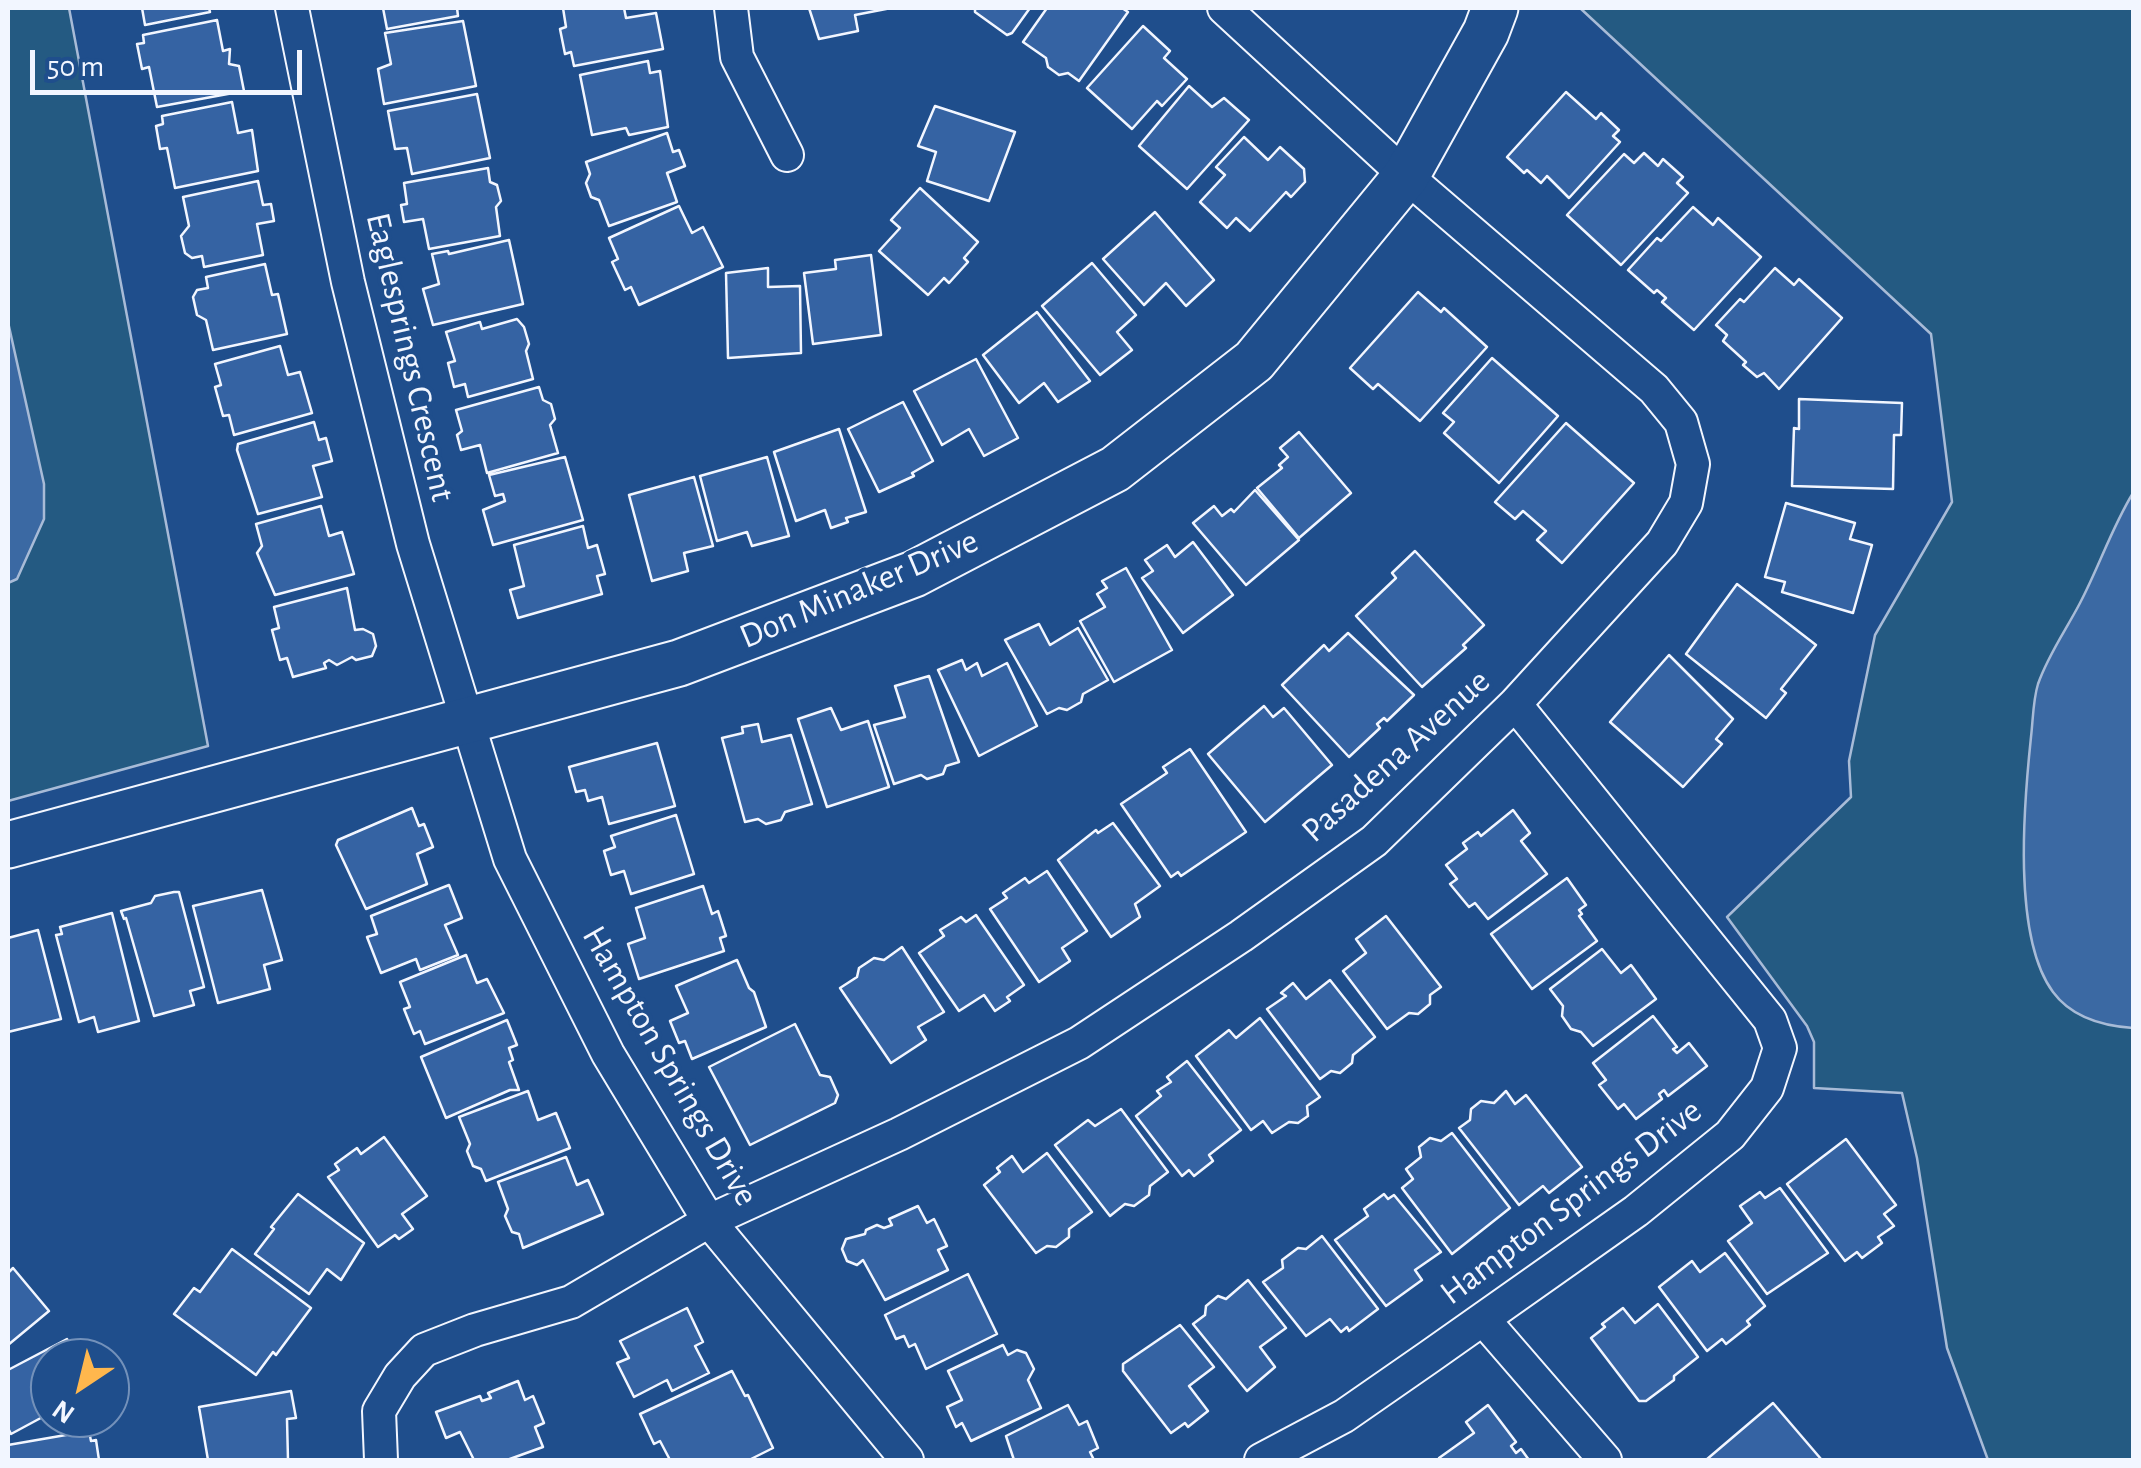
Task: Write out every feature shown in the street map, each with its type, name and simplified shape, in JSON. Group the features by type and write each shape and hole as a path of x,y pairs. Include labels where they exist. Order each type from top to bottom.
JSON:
{"street":[{"name":"Eaglesprings Crescent","path":"292,8 353,301 413,544 466,720"},
{"path":"731,8 737,57 787,154"},
{"name":"Pasadena Avenue","path":"380,1460 379,1411 400,1376 424,1350 475,1330 571,1302 710,1221 899,1134 1079,1043 1241,936 1374,840 1515,704 1662,543 1686,503 1693,464 1681,422 1654,389 1406,176 1224,8"},
{"name":"Don Minaker Drive","path":"8,845 679,663 914,574 1116,469 1254,362 1406,176 1486,32 1495,8"},
{"name":"Hampton Springs Drive","path":"1261,1460 1344,1416 1636,1212 1730,1135 1766,1088 1780,1048 1770,1020 1515,704"},
{"name":"Hampton Springs Drive","path":"466,720 510,859 608,1054 710,1221 907,1460"},
{"path":"1484,1319 1605,1460"}],"shaded area":[{"path":"8,8 69,8 208,746 8,801"},
{"path":"1580,8 2133,8 2133,1460 1988,1460 1947,1348 1917,1158 1902,1093 1814,1088 1814,1042 1807,1026 1727,917 1851,797 1849,761 1875,635 1952,502 1931,334"},
{"path":"8,322 44,484 44,519 17,579 8,583"},
{"path":"2133,493 2133,1028 2089,1019 2069,1008 2053,992 2031,938 2024,832 2038,684"}],"building":[{"path":"142,8 209,8 210,12 145,25"},
{"path":"383,8 457,8 458,16 387,29"},
{"path":"563,8 624,8 626,18 656,13 663,49 574,66 571,52 565,54 560,29 566,27"},
{"path":"809,8 886,9 855,15 858,31 819,39"},
{"path":"975,8 1030,8 1007,35 975,12"},
{"path":"1047,8 1122,8 1128,12 1079,81 1068,73 1059,75 1048,67 1046,58 1023,42"},
{"path":"217,20 223,51 230,49 229,64 239,66 244,91 157,107 149,67 142,69 137,44 144,43 143,35"},
{"path":"463,21 476,86 384,104 378,69 391,64 385,33"},
{"path":"1143,26 1170,51 1164,58 1187,79 1162,106 1157,101 1132,129 1087,88"},
{"path":"648,61 650,73 660,71 668,127 629,135 626,128 592,135 580,75"},
{"path":"1189,86 1212,107 1224,98 1249,120 1187,189 1139,146"},
{"path":"1566,92 1596,119 1601,113 1619,130 1613,136 1620,142 1569,198 1547,176 1541,183 1507,157"},
{"path":"477,94 490,158 412,174 407,148 395,149 388,111"},
{"path":"232,102 238,133 252,130 258,171 175,188 167,148 160,149 156,126 163,124 162,116"},
{"path":"935,106 1015,132 989,201 927,181 936,152 918,146"},
{"path":"667,133 673,152 679,150 685,166 667,173 677,202 609,226 599,200 591,197 586,162"},
{"path":"1244,137 1268,160 1280,147 1304,169 1305,182 1291,197 1286,192 1250,231 1236,218 1227,228 1200,202 1225,175 1216,167"},
{"path":"1644,153 1658,166 1663,159 1683,177 1677,183 1688,193 1621,265 1567,215 1624,154 1634,163"},
{"path":"488,168 490,182 497,185 501,201 496,207 500,236 429,249 423,219 404,222 404,183"},
{"path":"258,181 263,205 271,204 274,221 257,224 263,255 204,267 202,256 192,258 185,253 181,236 189,226 183,197"},
{"path":"920,188 978,242 964,258 968,262 949,283 944,278 928,295 879,251 900,228 891,220"},
{"path":"679,206 692,233 703,227 723,267 639,305 631,287 625,290 612,262 618,259 609,238"},
{"path":"1693,207 1713,225 1718,218 1761,257 1694,330 1662,302 1666,298 1657,290 1654,293 1628,270"},
{"path":"1155,212 1214,280 1186,306 1166,283 1144,305 1103,259"},
{"path":"509,240 523,304 433,325 423,289 439,284 432,254 449,254"},
{"path":"871,255 881,335 813,344 804,273 836,269 835,260"},
{"path":"1092,263 1136,315 1117,332 1132,350 1100,375 1042,306"},
{"path":"265,264 272,295 278,294 287,334 213,350 206,320 197,315 193,297 197,290 208,288 206,277"},
{"path":"768,268 768,287 800,286 801,353 728,358 726,273"},
{"path":"1775,268 1794,285 1799,279 1842,318 1779,389 1764,373 1757,377 1743,365 1746,362 1723,341 1727,335 1716,325"},
{"path":"1418,292 1441,312 1444,308 1487,347 1420,421 1378,384 1373,389 1350,368"},
{"path":"1037,312 1090,381 1058,402 1044,383 1019,403 983,355"},
{"path":"517,319 529,344 526,351 533,379 468,397 465,384 454,387 448,363 455,361 446,332 480,322 482,329"},
{"path":"280,346 288,375 300,372 312,413 234,435 229,415 223,416 215,387 221,385 215,364"},
{"path":"1492,358 1558,416 1499,483 1444,433 1454,422 1443,413"},
{"path":"976,359 1018,438 984,456 969,429 942,445 914,391"},
{"path":"539,387 543,400 551,404 555,419 550,425 558,453 487,473 480,445 461,450 457,435 462,431 456,410"},
{"path":"1799,399 1902,403 1901,435 1894,435 1893,489 1792,486"},
{"path":"903,402 933,461 912,473 914,476 879,492 848,429"},
{"path":"314,422 319,440 326,438 332,461 313,466 322,497 258,514 238,444"},
{"path":"1566,423 1634,483 1562,563 1537,540 1546,531 1523,511 1515,519 1495,502"},
{"path":"839,429 866,512 831,528 825,510 796,521 774,452"},
{"path":"1299,432 1351,493 1299,538 1257,488 1282,468 1279,465 1288,457 1280,448"},
{"path":"565,457 583,520 493,545 483,510 505,501 503,494 495,496 489,475"},
{"path":"767,457 789,536 752,546 747,532 717,541 700,476"},
{"path":"694,477 713,546 684,553 688,571 652,581 629,495"},
{"path":"1255,490 1299,540 1246,585 1193,523 1214,506 1222,516 1231,509 1234,512"},
{"path":"1786,503 1855,523 1850,539 1872,545 1853,613 1782,592 1785,582 1765,577"},
{"path":"321,506 329,536 342,532 354,574 275,595 257,553 262,546 256,524"},
{"path":"583,526 588,548 597,545 605,574 597,576 602,594 518,618 510,590 524,586 514,545"},
{"path":"1193,542 1233,595 1183,633 1142,578 1153,571 1145,560 1167,545 1175,557"},
{"path":"1415,551 1484,625 1463,645 1466,648 1422,687 1356,616 1396,578 1392,573"},
{"path":"1126,568 1172,650 1114,682 1080,621 1105,607 1097,594 1107,588 1102,581"},
{"path":"1737,584 1816,645 1781,689 1786,693 1766,718 1686,654"},
{"path":"347,588 355,630 373,634 376,646 372,656 356,660 352,657 337,665 329,660 324,663 326,668 293,677 287,658 280,660 272,630 279,628 274,607"},
{"path":"1039,624 1050,645 1078,628 1108,680 1083,694 1081,702 1067,710 1059,708 1047,714 1005,640"},
{"path":"1348,633 1414,695 1387,721 1384,718 1377,724 1380,728 1349,757 1282,685 1324,645 1329,651"},
{"path":"1669,655 1733,719 1716,739 1722,744 1683,787 1610,722"},
{"path":"962,660 966,670 977,663 982,676 1007,663 1037,726 979,756 938,670"},
{"path":"929,676 959,762 946,766 943,774 927,779 921,775 894,784 874,725 905,717 895,686"},
{"path":"1264,706 1273,717 1284,708 1332,765 1265,822 1208,754"},
{"path":"831,708 841,730 868,721 889,787 827,807 798,719"},
{"path":"758,724 762,742 791,735 812,804 785,812 781,820 766,824 758,819 745,822 722,738 743,733 742,727"},
{"path":"657,743 675,806 609,824 602,797 588,801 585,790 576,792 569,767"},
{"path":"1190,749 1246,832 1181,876 1178,872 1171,877 1121,804 1167,773 1163,767"},
{"path":"412,808 433,847 417,854 427,884 366,909 336,845 338,840"},
{"path":"1513,810 1530,833 1521,841 1547,874 1488,919 1475,903 1469,907 1450,884 1457,879 1446,865 1467,849 1463,843 1478,832 1481,836"},
{"path":"676,815 694,874 631,894 624,871 611,875 604,851 615,847 611,836"},
{"path":"1113,823 1160,886 1135,904 1140,917 1111,937 1058,860 1096,830 1098,833"},
{"path":"1047,871 1087,931 1062,948 1070,961 1039,982 990,909 1007,898 1003,893 1025,878 1029,883"},
{"path":"1567,878 1586,905 1579,910 1579,916 1597,941 1532,989 1491,934"},
{"path":"449,885 462,918 445,925 458,955 420,970 416,959 381,973 367,937 377,934 371,916"},
{"path":"703,886 712,914 718,911 726,936 720,938 724,951 639,979 628,944 645,938 636,908"},
{"path":"262,890 282,960 264,965 270,989 218,1003 193,906"},
{"path":"179,892 204,987 190,991 194,1005 154,1016 121,911"},
{"path":"112,913 139,1021 98,1032 94,1017 79,1022 56,935 62,934 60,927"},
{"path":"976,915 1024,985 995,1011 984,995 959,1011 919,953 944,936 940,930 961,917 966,922"},
{"path":"1386,916 1441,987 1430,995 1430,1004 1418,1014 1409,1013 1387,1029 1343,971 1366,953 1356,939"},
{"path":"38,930 61,1019 8,1032 8,938"},
{"path":"902,947 944,1012 918,1027 926,1040 891,1063 840,988 874,958 884,960"},
{"path":"1602,949 1621,973 1631,965 1656,999 1593,1046 1581,1032 1571,1029 1562,1016 1563,1006 1550,989"},
{"path":"466,955 477,983 487,979 504,1013 425,1044 420,1031 414,1034 404,1009 410,1007 400,982"},
{"path":"737,960 766,1027 692,1059 685,1041 679,1043 670,1021 688,1013 676,986"},
{"path":"1330,980 1375,1037 1353,1055 1352,1063 1340,1073 1331,1071 1320,1079 1267,1009 1286,996 1281,993 1293,983 1306,999"},
{"path":"1653,1016 1677,1047 1673,1049 1677,1053 1689,1043 1707,1066 1668,1096 1664,1090 1659,1094 1662,1099 1636,1119 1624,1104 1618,1109 1599,1085 1606,1080 1593,1063"},
{"path":"1260,1018 1320,1097 1307,1106 1308,1116 1272,1133 1263,1121 1251,1130 1196,1056 1229,1030 1236,1038"},
{"path":"507,1020 517,1045 509,1048 513,1060 509,1062 519,1090 510,1090 446,1118 421,1057"},
{"path":"795,1024 820,1075 830,1077 838,1095 835,1103 750,1145 709,1067"},
{"path":"1187,1061 1241,1130 1209,1155 1213,1161 1194,1176 1189,1170 1182,1176 1136,1116 1161,1096 1157,1091 1171,1082 1167,1077"},
{"path":"528,1091 538,1120 556,1113 570,1148 486,1181 481,1169 473,1166 467,1151 470,1144 459,1117"},
{"path":"1506,1091 1515,1104 1526,1095 1582,1167 1549,1193 1543,1186 1519,1205 1459,1128 1470,1120 1471,1109 1481,1101 1494,1103"},
{"path":"1121,1109 1168,1172 1150,1186 1149,1195 1134,1206 1125,1204 1110,1216 1055,1145 1088,1120 1095,1126"},
{"path":"1452,1133 1510,1208 1452,1254 1402,1188 1413,1179 1406,1169 1421,1157 1419,1147 1430,1138 1441,1141"},
{"path":"384,1137 427,1196 402,1214 413,1229 378,1247 328,1177 339,1170 335,1164 357,1148 361,1154"},
{"path":"1846,1139 1896,1205 1884,1214 1894,1226 1878,1237 1882,1243 1862,1258 1857,1252 1845,1261 1787,1184"},
{"path":"1047,1153 1092,1212 1069,1229 1069,1237 1056,1247 1047,1246 1036,1253 984,1185 1012,1156 1023,1172"},
{"path":"566,1157 577,1185 588,1180 603,1214 523,1248 519,1234 512,1232 505,1216 508,1209 498,1182"},
{"path":"1780,1188 1828,1253 1767,1294 1728,1241 1752,1223 1740,1206 1760,1192 1765,1198"},
{"path":"298,1194 364,1243 341,1280 327,1269 309,1294 255,1254"},
{"path":"1384,1194 1388,1199 1394,1195 1441,1252 1415,1270 1422,1280 1386,1306 1335,1240 1368,1216 1364,1209"},
{"path":"918,1206 927,1223 934,1219 947,1246 938,1250 948,1270 885,1300 863,1260 857,1265 847,1261 842,1249 846,1239 865,1234 877,1225 892,1225 889,1219"},
{"path":"1322,1236 1378,1309 1349,1331 1347,1327 1341,1332 1330,1319 1306,1336 1263,1282 1283,1268 1282,1260"},
{"path":"232,1249 311,1308 256,1375 174,1314 194,1288 200,1292"},
{"path":"1725,1253 1765,1306 1747,1321 1750,1325 1726,1344 1722,1339 1707,1351 1659,1287 1692,1261 1700,1272"},
{"path":"13,1268 49,1311 8,1345 8,1273"},
{"path":"968,1274 997,1334 926,1369 915,1344 909,1347 904,1336 896,1339 885,1315"},
{"path":"1248,1280 1286,1328 1260,1347 1275,1367 1247,1391 1193,1324 1218,1296 1226,1299"},
{"path":"1658,1304 1698,1357 1646,1401 1639,1401 1591,1338 1623,1308 1635,1323"},
{"path":"687,1308 703,1342 695,1346 709,1373 672,1391 667,1380 634,1397 617,1363 629,1358 620,1341"},
{"path":"1180,1325 1214,1367 1189,1386 1208,1411 1188,1427 1185,1423 1171,1433 1123,1371 1123,1364"},
{"path":"1003,1345 1008,1355 1017,1350 1026,1353 1034,1369 1028,1380 1041,1408 971,1441 962,1423 956,1427 947,1407 962,1400 948,1371"},
{"path":"30,1358 30,1424 11,1434 8,1428 8,1370"},
{"path":"732,1371 773,1448 749,1460 670,1460 660,1441 654,1444 640,1414"},
{"path":"518,1381 525,1400 533,1396 544,1423 535,1427 543,1447 507,1460 474,1460 460,1432 446,1438 436,1412 480,1396 482,1401 491,1398 488,1393"},
{"path":"291,1391 296,1418 287,1419 288,1460 208,1460 199,1407"},
{"path":"1773,1403 1821,1459 1706,1460"},
{"path":"1068,1405 1079,1425 1087,1421 1098,1448 1090,1452 1094,1460 1014,1460 1006,1436"},
{"path":"1488,1405 1516,1442 1511,1446 1516,1453 1521,1449 1529,1460 1441,1460 1474,1433 1466,1422"},
{"path":"48,1438 90,1438 96,1440 99,1460 8,1460 8,1445"}]}
